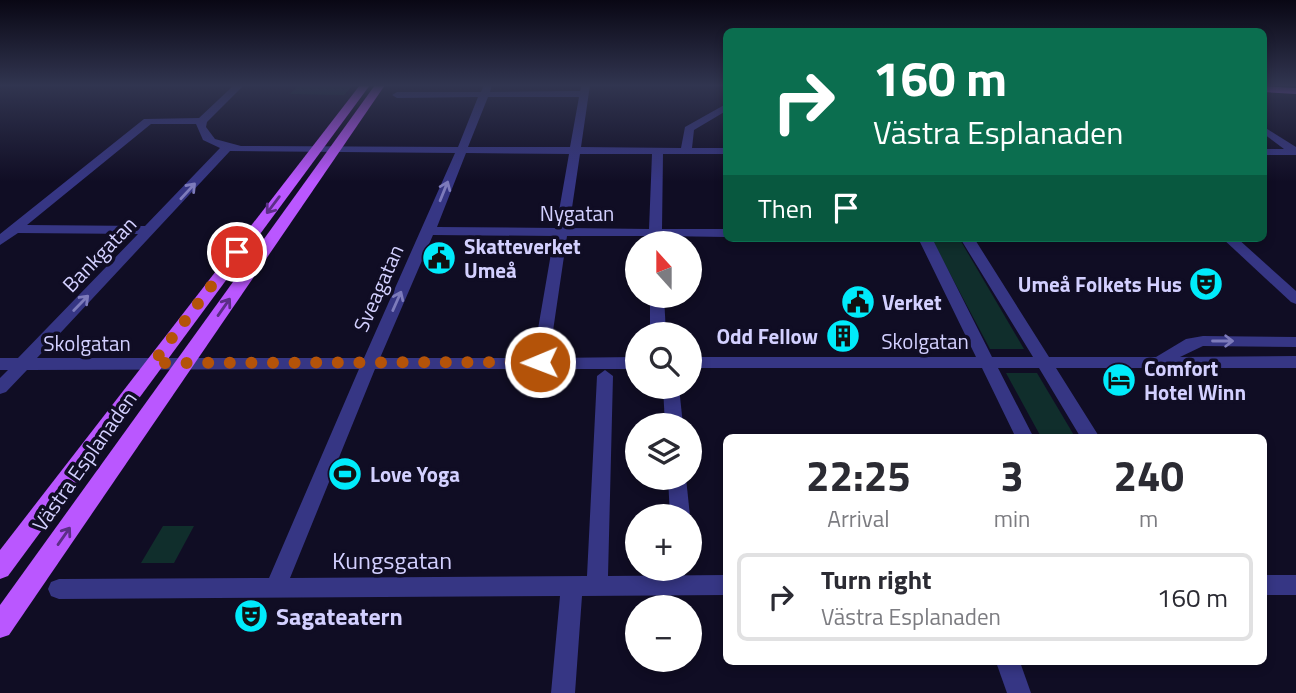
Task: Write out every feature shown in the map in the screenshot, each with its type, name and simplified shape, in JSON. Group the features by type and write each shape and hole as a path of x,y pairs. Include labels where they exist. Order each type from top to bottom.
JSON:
{"main road":[{"name":"Västra Esplanaden","path":"0,568 340,117"},
{"name":"Västra Esplanaden","path":"0,626 357,117"}],"street":[{"path":"0,242 148,121 202,121 207,117"},
{"name":"Sveagatan","path":"276,586 369,363 428,232 474,117"},
{"path":"540,362 580,117"},
{"path":"686,151 689,129 709,117"},
{"path":"202,121 201,127 207,138 227,147 254,150 723,151"},
{"path":"1267,132 1296,152"},
{"name":"Bankgatan","path":"0,388 152,230 227,147"},
{"path":"656,231 658,151"},
{"path":"1267,152 1296,152"},
{"path":"15,229 152,230"},
{"name":"Nygatan","path":"428,232 625,236"},
{"name":"Nygatan","path":"702,235 723,233"},
{"path":"927,242 1023,434"},
{"path":"969,242 1088,434"},
{"path":"1233,242 1296,299"},
{"name":"Skolgatan","path":"1160,361 1192,343 1203,341 1296,342"},
{"name":"Skolgatan","path":"702,363 1296,362"},
{"name":"Skolgatan","path":"0,364 625,363"},
{"path":"597,586 605,376"},
{"path":"0,553 33,525"},
{"name":"Kungsgatan","path":"702,580 723,584"},
{"name":"Kungsgatan","path":"59,589 597,586 645,581"},
{"path":"1267,585 1296,585"},
{"path":"563,693 572,586"},
{"path":"1009,665 1019,693"}],"green space":[{"path":"933,242 961,242 1024,349 990,349"},
{"path":"1006,373 1037,373 1073,434 1039,434"},
{"path":"163,526 194,526 174,563 141,563"}],"place":[{"name":"Skatteverket Umeå","path":"439,258"},
{"name":"Umeå Folkets Hus","path":"1206,284"},
{"name":"Verket","path":"858,302"},
{"name":"Odd Fellow","path":"843,336"},
{"name":"Comfort Hotel Winn","path":"1119,380"},
{"name":"Love Yoga","path":"345,474"},
{"name":"Sagateatern","path":"251,616"}],"route":[{"path":"237,252 153,363 540,362"}]}
